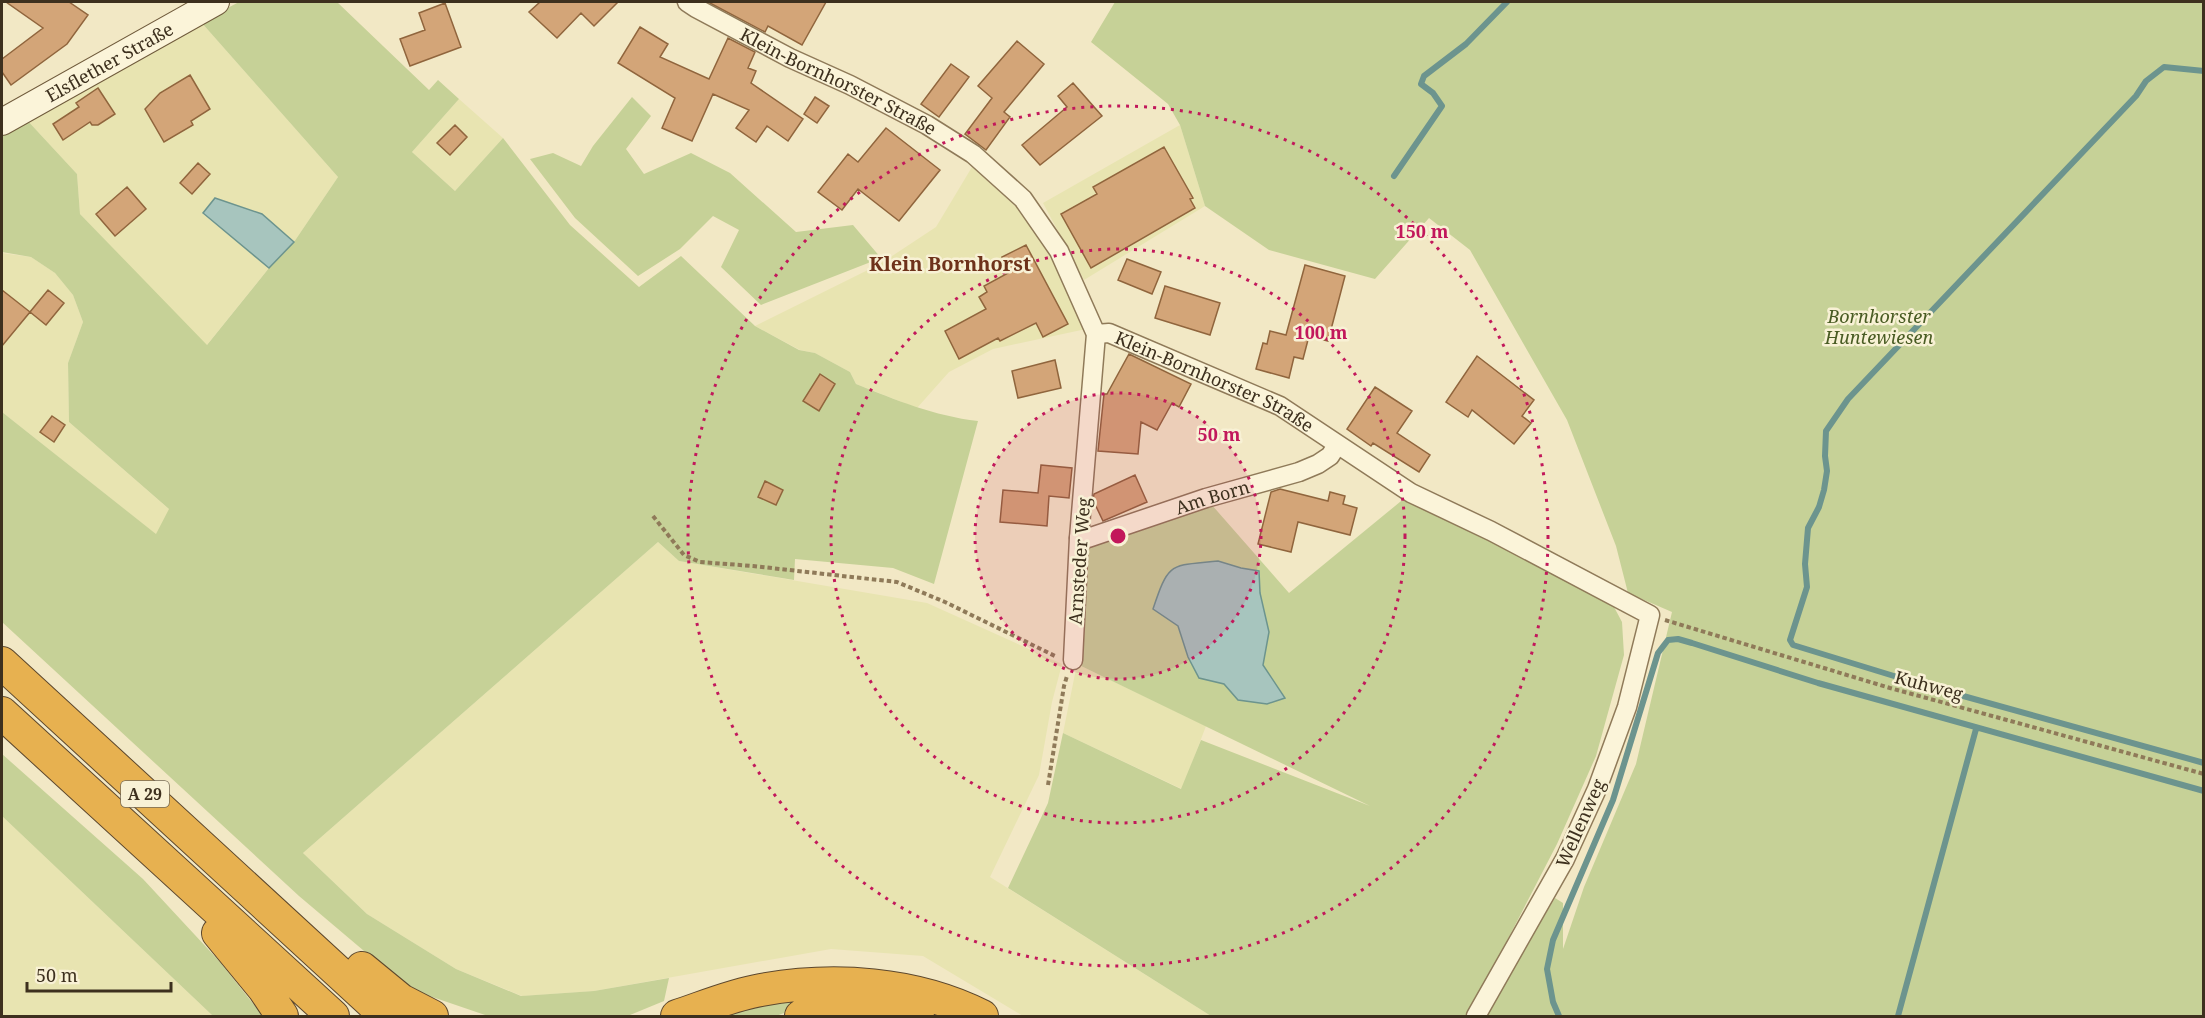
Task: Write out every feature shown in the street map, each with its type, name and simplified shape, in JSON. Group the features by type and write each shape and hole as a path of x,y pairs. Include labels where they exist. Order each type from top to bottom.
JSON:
{"highway":[{"name":"A 29","path":"2,663 386,1017"},
{"name":"A 29","path":"2,713 167,862 333,1017"},
{"path":"167,862 192,906 227,942 264,989 282,1017"},
{"path":"288,925 324,935 401,1000 432,1017"},
{"path":"677,1017 759,990 836,983 889,987 927,996 982,1017"},
{"path":"801,1017 844,1008 878,1009 918,1017"}],"main road":[{"name":"Elsflether Straße","path":"2,122 216,2"}],"street":[{"name":"Klein-Bornhorster Straße","path":"687,2 790,58 850,85 927,125 973,154 1032,210 1059,251 1096,334 1109,333 1280,406 1411,493 1491,531 1650,615"},
{"name":"Arnsteder Weg","path":"1072,660 1079,538 1096,334"},
{"name":"Am Born","path":"1079,538 1088,538 1206,498 1299,472 1330,456 1337,445"},
{"name":"Wellenweg","path":"1476,1017 1565,859 1597,789 1627,707 1650,615"}],"path":[{"path":"653,516 684,555 700,562 897,582 945,602 1062,660 1072,660 1064,686 1048,785"},
{"name":"Kuhweg","path":"1650,615 1890,688 2204,774"}],"shaded area":[{"path":"201,22 338,177 294,242 262,214 203,214 269,268 206,346 80,214 77,174 26,119"},
{"path":"459,99 503,138 455,191 412,152"},
{"path":"1180,125 1205,206 1084,280 1043,203"},
{"path":"972,167 1023,213 1060,267 1086,329 993,349 949,372 917,408 856,384 850,372 815,353 800,350 755,326 880,264 936,227"},
{"path":"2,253 31,257 55,273 73,295 83,322 68,363 69,422 170,510 157,535 2,412"},
{"path":"658,542 679,561 927,603 1062,664 1052,702 1039,775 990,877 1211,1016 1023,1016 923,956 831,949 594,991 522,996 456,969 367,914 303,853"},
{"path":"1077,664 1206,726 1182,789 1063,733"},
{"path":"2,816 213,1016 2,1016"}],"green space":[{"path":"239,2 337,2 429,90 438,80 459,99 412,152 455,191 503,138 570,225 639,287 681,256 755,326 799,350 815,353 850,372 856,384 931,411 978,421 934,584 893,568 795,559 794,580 679,561 658,542 303,853 367,914 456,969 521,996 594,991 669,978 664,1001 630,1015 488,1016 409,989 299,896 2,622 2,412 156,534 169,509 69,422 68,363 83,322 73,295 55,273 31,257 2,252 2,134 26,119 77,174 80,214 207,345 269,268 294,242 338,177 201,22"},
{"name":"Bornhorster Huntewiesen","path":"1115,2 2203,2 2203,1016 1484,1016 1555,898 1563,903 1563,949 1584,887 1636,764 1672,612 1628,593 1616,546 1567,420 1470,250 1429,218 1375,279 1269,250 1205,206 1180,125 1168,104 1091,42"},
{"path":"632,97 651,116 626,149 644,174 691,153 730,173 796,232 853,225 881,258 761,305 721,267 739,230 713,216 680,249 638,276 575,218 530,159 553,153 581,166 593,146"},
{"path":"1406,497 1614,607 1622,622 1624,655 1596,756 1557,844 1468,1016 1211,1016 1008,888 1048,803 1063,733 1181,789 1201,740 1370,806 1077,664 1086,543 1211,504 1289,593","holes":["1218,561 1259,571 1260,593 1269,632 1263,665 1238,700 1224,684 1199,678 1188,657 1178,626"]},
{"path":"2,754 143,879 220,962 263,1016 213,1016 2,816"},
{"path":"836,994 776,1016 699,1016 719,1009"}],"water":[{"path":"215,198 262,214 294,242 269,268 203,213"},
{"path":"1218,561 1259,571 1260,593 1269,632 1263,665 1285,698 1267,704 1238,700 1224,684 1199,678 1188,657 1178,626 1153,609 1163,582 1174,569 1190,564"}],"building":[{"path":"6,2 69,2 88,15 67,44 11,85 2,72 2,59 43,28"},
{"path":"540,2 618,2 594,26 581,13 557,38 529,12"},
{"path":"708,2 826,2 802,45 768,26 765,32"},
{"path":"445,3 461,47 410,66 400,39 425,30 419,13"},
{"path":"640,27 668,44 660,57 709,79 728,38 755,52 748,68 756,71 751,83 803,119 788,141 767,126 756,142 736,128 749,110 713,94 692,141 662,128 675,98 618,63"},
{"path":"1017,41 1044,64 1004,112 1010,117 986,150 965,134 992,98 978,86"},
{"path":"951,64 969,77 939,117 921,104"},
{"path":"190,75 210,109 191,121 193,125 164,142 145,109 160,93"},
{"path":"1073,83 1102,116 1040,165 1022,145 1067,107 1058,96"},
{"path":"98,88 115,114 98,125 92,125 90,122 63,140 53,124 79,107 76,103"},
{"path":"815,97 829,106 817,123 804,114"},
{"path":"455,125 467,137 450,155 437,143"},
{"path":"886,128 940,170 899,221 858,189 842,210 818,192 848,154 858,162"},
{"path":"1164,147 1193,198 1190,199 1195,208 1091,268 1061,214 1097,194 1093,187"},
{"path":"198,163 210,174 192,194 180,183"},
{"path":"127,187 146,209 115,236 96,214"},
{"path":"1026,245 1068,324 1043,337 1036,323 1000,341 998,338 959,359 945,331 986,309 979,297 987,292 984,286 1010,272 1002,257"},
{"path":"1127,259 1161,272 1152,294 1118,280"},
{"path":"1305,265 1345,276 1328,341 1309,336 1303,359 1294,357 1289,378 1256,369 1263,343 1267,344 1270,331 1286,335"},
{"path":"1165,286 1220,303 1210,335 1155,318"},
{"path":"2,290 30,312 2,346"},
{"path":"48,290 64,303 46,325 30,312"},
{"path":"1129,354 1191,384 1179,407 1172,403 1157,430 1141,422 1138,454 1098,451 1104,394 1107,394"},
{"path":"1477,356 1534,400 1522,416 1531,423 1514,444 1472,410 1468,417 1446,402"},
{"path":"1055,360 1061,388 1018,398 1012,371"},
{"path":"820,374 835,384 819,411 803,401"},
{"path":"1375,387 1412,411 1397,433 1430,455 1419,472 1373,443 1371,446 1347,429"},
{"path":"52,416 65,425 54,442 40,432"},
{"path":"1041,465 1072,468 1069,498 1049,496 1047,526 1000,522 1003,490 1038,493"},
{"path":"1135,475 1147,502 1103,521 1093,500 1094,494"},
{"path":"765,481 783,490 776,505 758,497"},
{"path":"1280,489 1328,501 1330,492 1345,496 1343,504 1357,508 1350,535 1298,522 1291,552 1258,544 1271,492"}],"waterway":[{"path":"1394,176 1442,106 1433,93 1421,84 1424,76 1466,44 1507,2"},
{"path":"2204,71 2164,67 2146,81 2136,96 1848,399 1826,431 1827,471 1824,490 1819,507 1808,528 1805,564 1807,587 1790,640 1793,645 1920,684 2204,763"},
{"path":"1559,1016 1553,1002 1547,969 1553,940 1613,800 1658,653 1668,640 1678,639 1818,683 2204,791"},
{"path":"1898,1016 1976,729"}],"district":[{"name":"Klein Bornhorst","path":"950,263"}]}
